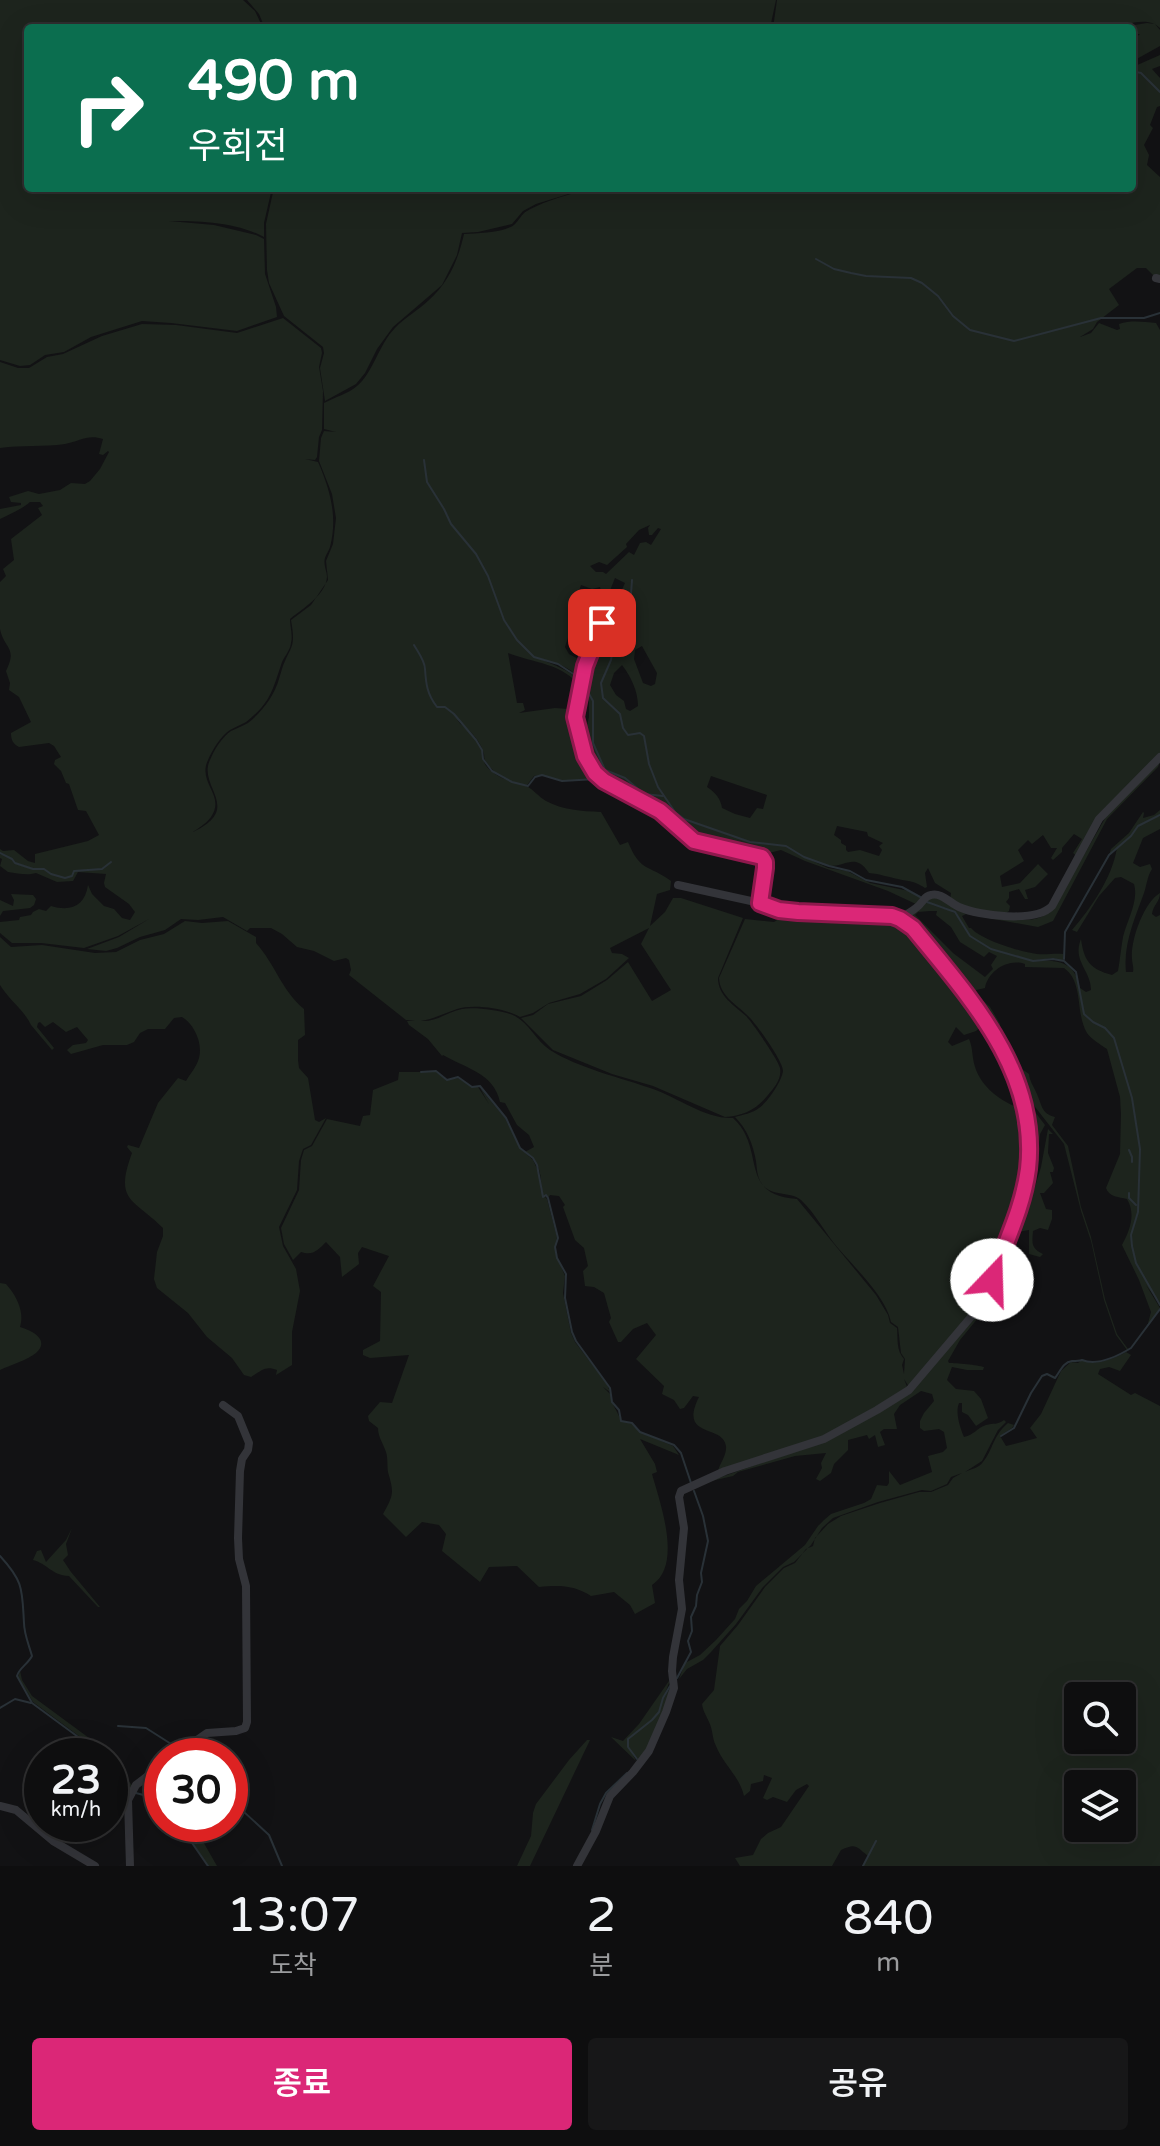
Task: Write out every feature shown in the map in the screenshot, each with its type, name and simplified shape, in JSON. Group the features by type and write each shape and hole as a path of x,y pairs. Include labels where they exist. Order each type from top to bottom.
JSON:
{"street":[{"path":"602,623 585,666 575,717 590,765 604,781 660,811 694,841 762,857 765,868 760,903"},
{"path":"900,919 931,894 940,895 969,910 1028,917 1047,912 1099,819 1160,757"},
{"path":"577,1866 610,1796 649,1751 674,1688 673,1657 682,1609 679,1580 684,1528 679,1497 681,1491 725,1471 824,1439 909,1390 981,1305 1015,1223 1026,1181 1028,1116 1019,1088 981,1012 913,928 900,919 879,914 789,911 678,885"},
{"path":"200,1738 207,1733 245,1728 247,1722 246,1586 239,1559 238,1538 240,1471 249,1443 238,1416 223,1405"},
{"path":"130,1866 128,1800 136,1785 144,1779"},
{"path":"0,1806 16,1810 53,1841 95,1866"}],"shaded area":[{"path":"0,0 243,0 255,11 261,24 24,24 24,192 271,192 264,237 230,225 169,221 214,225 264,239 265,274 277,317 237,331 142,321 91,337 64,352 45,355 30,365 20,366 0,360"},
{"path":"247,0 776,0 771,24 263,24"},
{"path":"777,0 1160,0 1160,28 1148,22 774,24"},
{"path":"1155,24 1160,30 1160,46 1136,59 1136,38 1140,34 1136,34 1136,25"},
{"path":"1160,55 1160,66 1152,69 1160,78 1160,106 1144,145 1149,155 1147,165 1160,177 1160,278 1146,268 1137,268 1109,289 1119,305 1080,337 1091,333 1099,323 1117,330 1120,329 1119,324 1124,323 1156,323 1160,330 1160,755 1104,811 1079,858 1073,853 1082,839 1074,834 1053,860 1051,858 1057,848 1051,848 1043,835 1032,844 1028,840 1018,850 1024,861 1000,876 1002,887 1020,883 1038,864 1048,874 1035,887 1025,890 1028,899 1019,889 1009,892 1006,902 1010,906 1005,914 969,908 950,900 951,893 935,883 928,868 925,888 912,882 869,873 859,863 828,866 804,857 828,868 847,871 870,883 909,891 921,898 918,905 781,850 765,854 700,839 660,806 607,780 592,766 583,742 589,701 582,694 585,688 582,682 578,676 560,665 540,659 576,677 581,681 581,688 566,673 508,653 517,703 523,703 525,710 519,713 568,709 584,764 598,779 562,781 541,775 534,776 527,785 513,782 529,787 552,804 572,810 601,812 620,845 628,842 641,863 671,881 670,890 657,894 650,926 665,912 673,898 743,918 718,978 719,984 724,995 746,1016 765,1042 780,1068 780,1076 775,1086 754,1108 725,1117 653,1086 612,1074 553,1050 521,1018 533,1015 548,1004 581,996 607,980 628,962 652,1001 671,990 641,944 649,928 610,948 612,953 629,958 606,979 580,994 549,1003 520,1017 498,1009 471,1007 457,1009 421,1021 467,1008 510,1014 521,1020 545,1046 561,1056 653,1089 702,1112 712,1115 723,1117 733,1118 749,1143 760,1181 751,1143 743,1127 735,1117 754,1111 762,1105 777,1086 783,1071 779,1059 758,1027 726,996 719,978 745,919 774,922 791,920 792,914 894,918 913,933 985,1023 976,1031 964,1035 956,1027 948,1042 952,1046 969,1039 982,1081 993,1093 1014,1106 1019,1094 1024,1112 1026,1166 1017,1208 980,1301 909,1387 904,1379 908,1389 823,1436 718,1471 726,1446 723,1439 698,1425 694,1419 699,1397 693,1396 680,1409 674,1400 662,1394 664,1386 636,1359 656,1335 647,1323 633,1329 618,1342 609,1322 611,1318 604,1293 585,1286 583,1271 588,1266 584,1248 575,1240 563,1207 565,1205 559,1196 550,1195 548,1198 543,1195 547,1199 557,1237 555,1252 565,1276 563,1293 575,1342 607,1384 610,1392 603,1387 611,1395 621,1421 633,1424 640,1432 673,1446 679,1455 640,1439 655,1464 657,1472 652,1474 664,1517 668,1549 661,1576 652,1585 655,1603 635,1614 630,1605 614,1592 591,1596 566,1587 539,1587 517,1566 489,1567 480,1582 442,1551 446,1534 439,1525 422,1522 406,1537 383,1514 392,1493 387,1454 378,1428 369,1421 368,1416 380,1402 392,1403 409,1355 370,1358 363,1355 363,1350 380,1341 381,1292 373,1286 389,1256 362,1247 358,1253 359,1264 342,1277 340,1257 326,1242 312,1253 301,1252 293,1260 284,1244 281,1228 299,1190 304,1150 312,1146 327,1119 360,1126 363,1116 370,1115 373,1090 398,1080 399,1072 436,1072 447,1080 458,1078 472,1087 478,1087 489,1104 480,1088 505,1118 520,1148 533,1160 539,1173 541,1192 539,1169 534,1160 525,1152 534,1147 529,1135 517,1125 505,1103 500,1102 492,1084 478,1072 442,1056 407,1021 415,1020 406,1020 349,975 349,960 334,961 297,947 271,928 250,928 247,931 223,917 181,919 165,930 106,951 87,949 119,937 149,919 118,936 84,948 12,943 0,933 0,922 19,920 39,909 46,911 51,906 76,906 84,898 88,885 104,906 114,909 122,918 130,920 135,912 105,887 106,874 78,872 73,881 57,882 36,873 8,872 0,866 0,854 8,856 0,849 14,850 35,863 35,854 88,841 99,835 86,811 78,810 69,784 54,764 61,757 54,746 49,743 19,747 12,740 11,733 31,722 19,697 9,690 6,671 11,657 0,629 0,582 6,576 3,569 14,560 11,539 42,515 38,508 43,506 40,502 30,502 0,519 0,509 21,505 11,502 9,497 28,491 39,494 60,490 71,483 85,484 100,469 109,452 99,454 103,439 93,437 65,444 0,448 0,362 29,368 47,357 63,354 102,336 142,324 237,333 283,318 321,348 322,353 319,367 323,391 322,430 317,457 315,460 305,459 318,462 332,503 332,536 325,557 326,583 328,580 326,561 333,544 336,518 332,494 319,461 324,431 336,432 324,429 324,403 357,386 389,335 442,286 456,262 464,234 503,230 514,225 525,212 579,192 1136,192 1136,72 1141,73 1136,71 1136,66","holes":["650,525 649,535 661,529 651,545 640,543 634,555 629,552 606,574 596,572 590,566 599,562 607,565 627,547 626,544 639,530","615,578 625,583 617,601 622,607 614,625 610,624 592,670 581,665 582,661 569,654 565,647 578,607 574,605 581,585 592,589 600,587 599,599 607,600 613,596 609,593","316,597 311,605 291,620 292,645 277,685 263,709 248,723 231,731 214,752 208,770 216,797 215,814 208,823 193,832 209,820 215,809 214,795 206,776 212,752 226,733 246,722 265,703 290,646 290,619","642,646 657,673 655,684 651,686 643,683 634,659 635,650","622,665 638,706 630,711 610,685 614,673","457,720 479,742 490,768 508,780 491,771 487,767 477,741","711,776 767,795 763,809 757,808 750,818 722,808 715,793 707,787","837,826 867,832 868,836 883,843 879,846 882,850 879,856 860,850 848,852 834,835","765,1187 801,1200 811,1211 877,1293 888,1312 891,1322 898,1327 901,1353 905,1359 904,1374 897,1328 890,1323 876,1295 797,1199 778,1196"]},
{"path":"273,192 575,192 536,204 523,211 512,224 462,233 457,255 442,285 393,327 356,384 325,401 320,368 323,347 284,316 269,283 266,224"},
{"path":"1160,762 1107,819 1053,921 1038,927 966,914 962,916 969,928 1002,945 1037,954 1063,954 1063,961 1053,958 1038,960 1066,965 1074,973 1080,988 1086,992 1091,990 1080,960 1081,939 1086,958 1093,967 1112,975 1118,971 1123,937 1134,904 1134,884 1121,877 1115,878 1099,896 1077,932 1072,930 1106,881 1117,848 1109,855 1111,849 1129,833 1143,812 1143,818 1160,810 1160,829 1143,838 1133,863 1140,867 1150,864 1152,869 1126,951 1126,972 1133,972 1132,951 1136,933 1144,913 1160,893 1152,914 1156,917 1160,915 1160,1304 1146,1285 1160,1308 1147,1327 1151,1312 1122,1245 1131,1222 1130,1205 1127,1199 1112,1195 1106,1188 1120,1154 1120,1097 1107,1049 1089,1035 1083,1025 1074,981 1064,968 1025,967 1025,964 1012,963 994,971 985,988 975,993 990,1007 1000,1024 1011,1058 1029,1074 1042,1108 1055,1117 1052,1125 1068,1146 1105,1299 1117,1334 1127,1350 1116,1335 1104,1300 1064,1144 1021,1089 993,1027 997,1024 990,1013 985,1014 904,919 925,901 958,916 952,910 926,900 932,896 955,906 1024,920 1043,916 1052,910 1107,815","holes":["937,911 936,915 951,927 960,942 984,957 989,952 997,956 991,965 993,969 985,977 953,953 915,915 918,912"]},
{"path":"11,894 33,895 36,899 34,905 3,911 0,916 0,900 13,906"},
{"path":"185,921 228,921 256,937 256,943 284,986 304,1009 305,1035 298,1040 299,1068 308,1078 315,1120 319,1122 326,1118 311,1145 303,1149 297,1190 279,1227 283,1246 296,1269 300,1291 292,1332 292,1365 276,1375 277,1370 269,1368 251,1377 244,1375 232,1358 207,1337 188,1313 157,1288 154,1279 163,1228 135,1204 126,1190 125,1181 132,1153 128,1145 139,1148 158,1103 178,1078 186,1081 198,1061 199,1040 190,1024 182,1017 174,1018 165,1029 148,1029 127,1045 103,1045 71,1054 67,1050 73,1045 88,1040 77,1027 66,1032 53,1022 45,1027 38,1023 37,1027 54,1048 52,1050 0,985 0,937 11,947 42,945 95,953 116,952 140,940 164,934"},
{"path":"1022,1095 1045,1125 1040,1134 1036,1170 1024,1199 1030,1167"},
{"path":"1048,1129 1053,1134 1049,1134 1048,1153 1054,1168 1050,1172 1053,1183 1044,1193 1040,1193 1046,1209 1052,1210 1052,1219 1048,1230 1040,1228 1033,1231 1032,1239 1034,1248 1043,1254 1040,1257 1029,1254 1029,1230 1017,1232 987,1307 960,1340 948,1361 984,1367 983,1370 952,1367 947,1380 956,1389 974,1391 981,1399 988,1418 976,1426 962,1412 962,1403 959,1403 958,1416 964,1437 986,1425 1006,1422 998,1430 982,1461 965,1472 981,1464 1008,1423 1014,1425 1000,1436 1006,1446 1037,1438 1030,1428 1041,1414 1061,1371 1071,1362 1099,1362 1126,1352 1131,1355 1120,1371 1109,1367 1100,1369 1098,1374 1131,1395 1135,1393 1160,1406 1160,1866 862,1866 868,1856 853,1846 841,1850 832,1866 740,1866 735,1858 753,1855 761,1839 781,1827 809,1786 807,1784 796,1790 787,1802 773,1797 767,1800 763,1798 772,1778 764,1775 763,1781 751,1784 750,1791 744,1796 716,1746 702,1704 714,1690 720,1646 765,1587 784,1568 795,1563 802,1554 783,1567 763,1587 711,1652 687,1669 679,1679 685,1663 700,1655 716,1640 735,1619 756,1586 805,1545 831,1514 871,1499 877,1485 887,1486 889,1483 889,1471 900,1485 932,1472 928,1456 947,1448 944,1432 920,1428 924,1413 934,1401 932,1394 921,1391 900,1405 894,1414 897,1429 880,1432 885,1445 878,1447 875,1435 869,1439 867,1435 848,1440 848,1450 834,1464 831,1473 820,1481 816,1479 826,1453 795,1456 707,1482 827,1440 897,1401 973,1319 1018,1224 1022,1208 1034,1190","holes":["962,1473 948,1485 931,1492 919,1492 841,1516 817,1536 833,1518 878,1502 922,1490 931,1491 947,1484 951,1477"]},
{"path":"0,1283 6,1284 16,1298 21,1316 20,1327 34,1333 41,1344 32,1356 0,1370"},
{"path":"72,1528 66,1544 68,1555 63,1560 100,1607 69,1576 58,1574 33,1560 37,1551 41,1550 46,1562 66,1540"},
{"path":"20,1671 32,1696 89,1738 82,1738 33,1702 18,1677"},
{"path":"671,1678 662,1701 672,1685 649,1751 638,1759 631,1751 636,1761 611,1737 623,1741 639,1724"},
{"path":"590,1740 530,1866 517,1866 531,1836 536,1804"},
{"path":"192,1842 203,1842 217,1866 208,1866"}],"waterway":[{"path":"1136,72 1160,92"},
{"path":"816,259 834,269 851,273 911,278 938,296 953,316 970,330 1014,341 1101,318 1144,318 1160,313"},
{"path":"424,460 427,482 451,524 476,554 488,576 504,620 517,640 534,657 558,664 578,677"},
{"path":"632,580 622,625 615,637 611,660 601,683 603,698 620,714 628,735 640,733 644,736 649,764 658,787 675,812 684,819 750,842 786,846 804,857 850,871 866,880 902,887 922,898"},
{"path":"414,645 424,663 428,689 437,707 445,707 454,714 476,740 483,759 492,771 512,782 528,786 535,777 542,775 562,781 596,779"},
{"path":"584,685 593,701 593,743 605,770 625,778 644,794 663,796"},
{"path":"1064,959 1065,932 1109,855 1138,826 1160,815"},
{"path":"0,853 15,863 44,869 65,878 72,876 74,871 102,869 111,862"},
{"path":"927,902 955,912 970,936 991,949 1033,961 1064,961 1076,972 1084,1014 1114,1038 1132,1098 1140,1149 1138,1212 1131,1235 1132,1246 1136,1263 1160,1305"},
{"path":"421,1072 436,1071 447,1080 458,1077 472,1087 480,1086 506,1118 520,1148 533,1158 558,1238 555,1247 566,1274 565,1298 576,1341 610,1388 612,1402 619,1410 621,1421 632,1423 640,1432 674,1445 681,1453 691,1483"},
{"path":"1129,1150 1132,1162"},
{"path":"1129,1193 1129,1198 1136,1205"},
{"path":"1001,1436 1014,1428 1042,1376 1047,1374 1055,1378 1069,1362 1101,1361 1126,1351 1160,1309"},
{"path":"677,1678 691,1652 688,1641 692,1631 691,1617 702,1582 708,1541 694,1491"},
{"path":"0,1556 14,1573 20,1587 25,1631 32,1656 17,1676 32,1703 80,1738"},
{"path":"637,1759 628,1747 628,1739 659,1712 670,1686"},
{"path":"0,1708 15,1699 31,1703"},
{"path":"118,1726 146,1728 162,1738"},
{"path":"592,1830 606,1793 627,1773"},
{"path":"128,1786 131,1790"},
{"path":"136,1793 144,1795"},
{"path":"248,1816 269,1835 282,1866"},
{"path":"863,1866 876,1841"},
{"path":"191,1842 208,1866"}],"route":[{"path":"602,623 585,666 575,717 585,756 595,773 660,811 694,841 762,857 765,868 760,903 779,910 879,914 900,919 913,928 981,1012 1011,1069 1028,1116 1028,1169 1020,1207 992,1280"}]}
